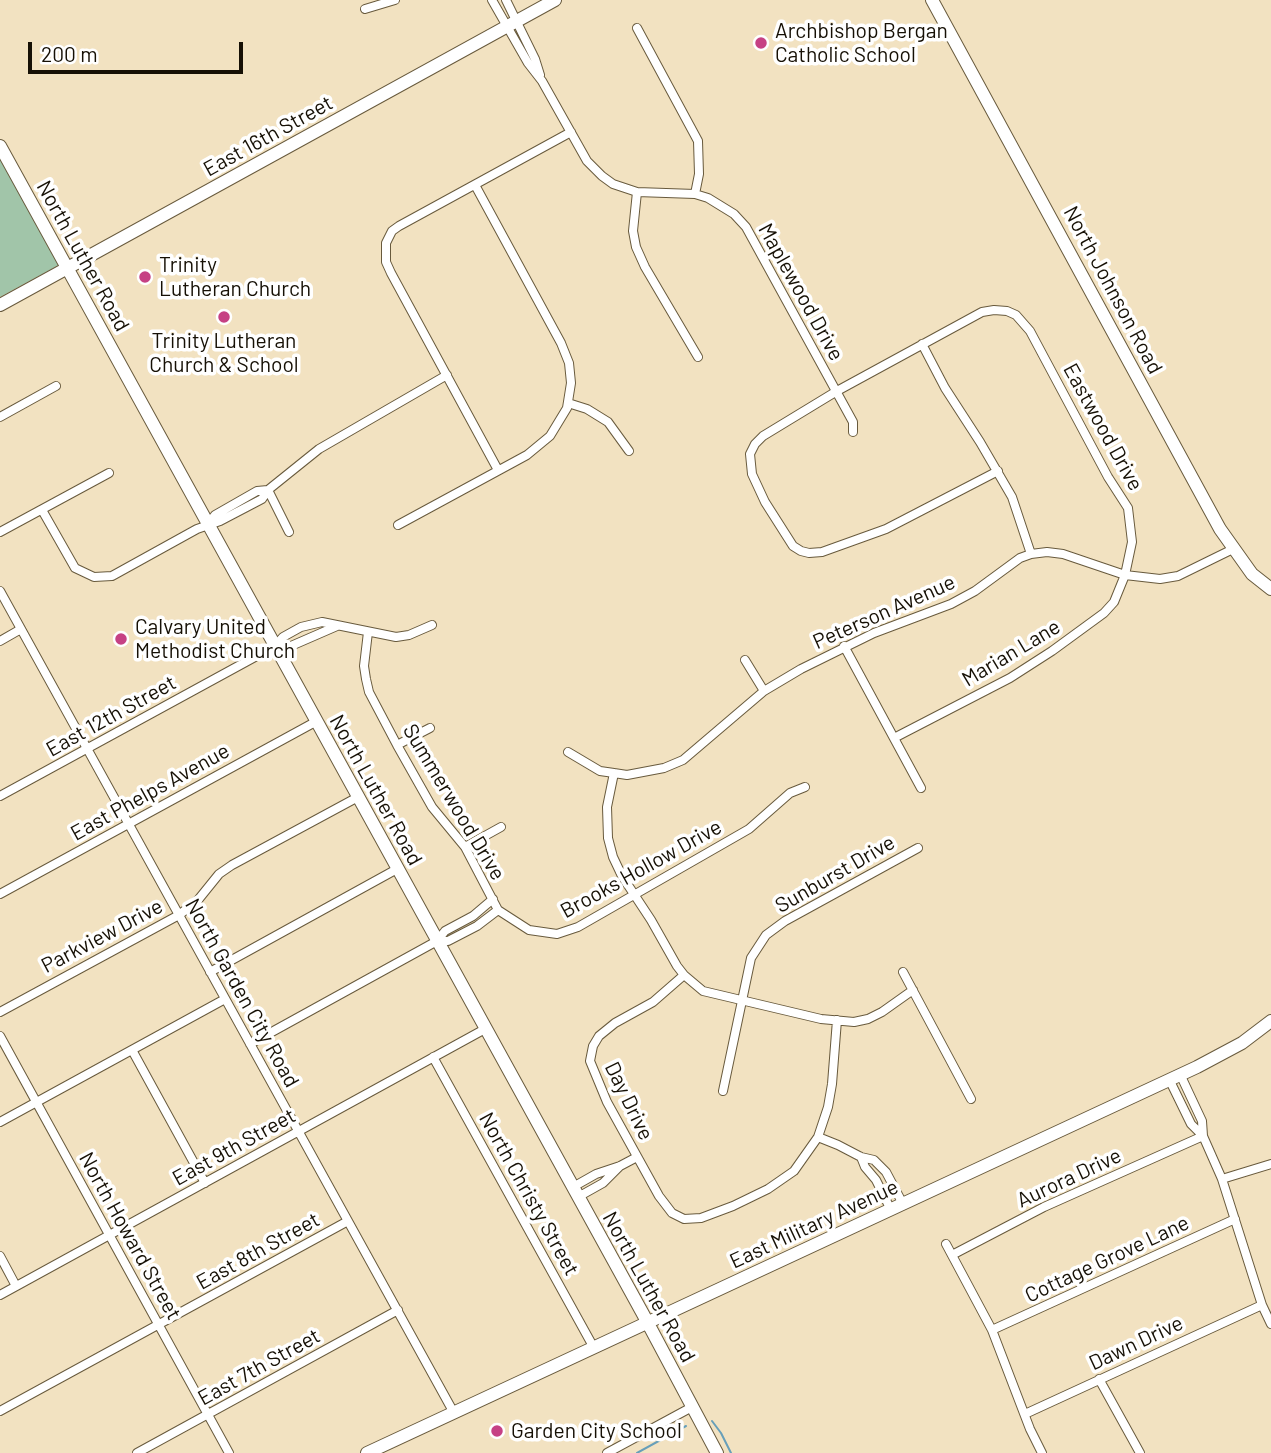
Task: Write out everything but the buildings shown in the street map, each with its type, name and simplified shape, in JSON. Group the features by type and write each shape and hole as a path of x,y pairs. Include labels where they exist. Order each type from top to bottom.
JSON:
{"main road":[{"name":"East 16th Street","path":"0,305 555,0"},
{"name":"North Johnson Road","path":"932,0 1233,549 1252,574 1271,589"},
{"name":"North Luther Road","path":"0,146 717,1453"},
{"name":"East Military Avenue","path":"368,1453 1175,1077 1242,1043 1271,1021"}],"street":[{"path":"365,9 395,0"},
{"path":"492,0 512,24"},
{"path":"506,0 512,24"},
{"name":"Maplewood Drive","path":"512,24 535,59 542,81 587,161 602,176 614,184 637,192 695,194 722,205 746,227 837,391 853,422 853,432"},
{"path":"637,28 698,141 699,174 695,194"},
{"path":"498,470 391,272 386,262 385,250 388,238 399,226 571,132"},
{"path":"398,525 527,455 551,436 568,403 571,374 561,343 475,185"},
{"path":"637,192 633,226 636,247 698,357"},
{"name":"Eastwood Drive","path":"922,344 982,312 994,310 1016,315 1030,331 1108,477 1128,508 1132,542 1125,575"},
{"path":"998,471 886,528 822,552 801,551 793,546 765,502 752,474 750,454 763,436 922,344 945,388 998,471 1012,497 1031,554 1063,554 1125,575 1160,579 1178,576 1233,549"},
{"path":"42,510 75,568 87,576 100,578 121,572 208,524 215,515 257,491 268,490 319,449 447,375"},
{"path":"0,417 56,386"},
{"path":"568,403 587,409 608,422 629,451"},
{"path":"0,532 109,473"},
{"path":"268,490 289,532"},
{"name":"Peterson Avenue","path":"568,752 600,771 627,775 644,773 683,760 764,691 844,646 951,604 975,591 1020,558 1031,554"},
{"name":"Marian Lane","path":"894,738 1010,678 1069,639 1104,613 1114,602 1125,575"},
{"name":"North Garden City Road","path":"0,591 454,1413"},
{"name":"East 12th Street","path":"0,795 275,646 283,637 312,624 322,622 396,637 409,635 432,625"},
{"name":"East 12th Street","path":"275,646 291,646 337,626"},
{"path":"0,641 21,629"},
{"name":"Summerwood Drive","path":"369,632 364,666 369,692 432,807 465,847 498,910"},
{"path":"844,646 920,788"},
{"path":"745,660 764,691"},
{"name":"East Phelps Avenue","path":"0,894 317,722"},
{"path":"397,745 430,728"},
{"path":"614,773 607,807 608,838 618,867 684,975 703,991 727,999 742,1000 821,1019 854,1022 868,1019 896,1004 913,990"},
{"name":"Brooks Hollow Drive","path":"498,910 529,930 557,933 578,927 749,829 790,793 805,787"},
{"name":"Parkview Drive","path":"0,1012 179,915 198,900 219,874 232,865 358,797"},
{"path":"465,847 501,827"},
{"name":"Sunburst Drive","path":"723,1091 751,958 766,935 785,921 918,848"},
{"path":"210,972 397,869"},
{"path":"250,1044 437,941 445,931 473,915 493,899"},
{"path":"437,941 448,941 477,926 498,910"},
{"path":"903,972 971,1099"},
{"name":"Day Drive","path":"684,975 653,1002 615,1023 599,1037 593,1046 590,1061 594,1076 665,1205 684,1219 701,1218 733,1206 794,1171 818,1137"},
{"path":"0,1122 225,999"},
{"path":"837,1020 832,1084 818,1137 861,1157 874,1160 886,1171 897,1207"},
{"name":"East 9th Street","path":"0,1295 485,1029"},
{"name":"North Howard Street","path":"0,1037 111,1234 229,1453"},
{"path":"132,1050 205,1183"},
{"name":"North Christy Street","path":"433,1057 594,1348"},
{"path":"1175,1077 1191,1124 1203,1136 1222,1179 1262,1305 1271,1324"},
{"name":"Aurora Drive","path":"952,1255 1044,1207 1203,1136"},
{"path":"576,1192 603,1183 620,1167 637,1157"},
{"path":"861,1157 865,1167 897,1207"},
{"path":"1222,1179 1271,1164"},
{"name":"Cottage Grove Lane","path":"992,1330 1236,1219"},
{"name":"East 8th Street","path":"0,1411 348,1221"},
{"path":"946,1244 992,1330 1042,1453"},
{"path":"0,1256 16,1286"},
{"name":"Dawn Drive","path":"1024,1414 1262,1305"},
{"name":"East 7th Street","path":"137,1453 398,1310"},
{"path":"1099,1379 1140,1453"},
{"path":"607,1453 692,1407"}],"green space":[{"path":"0,158 59,265 0,297"}],"waterway":[{"path":"712,1421 731,1453"},
{"path":"637,1453 686,1426"}],"place":[{"name":"Archbishop Bergan Catholic School","path":"761,43"},
{"name":"Trinity Lutheran Church","path":"145,277"},
{"name":"Trinity Lutheran Church & School","path":"224,317"},
{"name":"Calvary United Methodist Church","path":"121,639"},
{"name":"Garden City School","path":"497,1431"}]}
